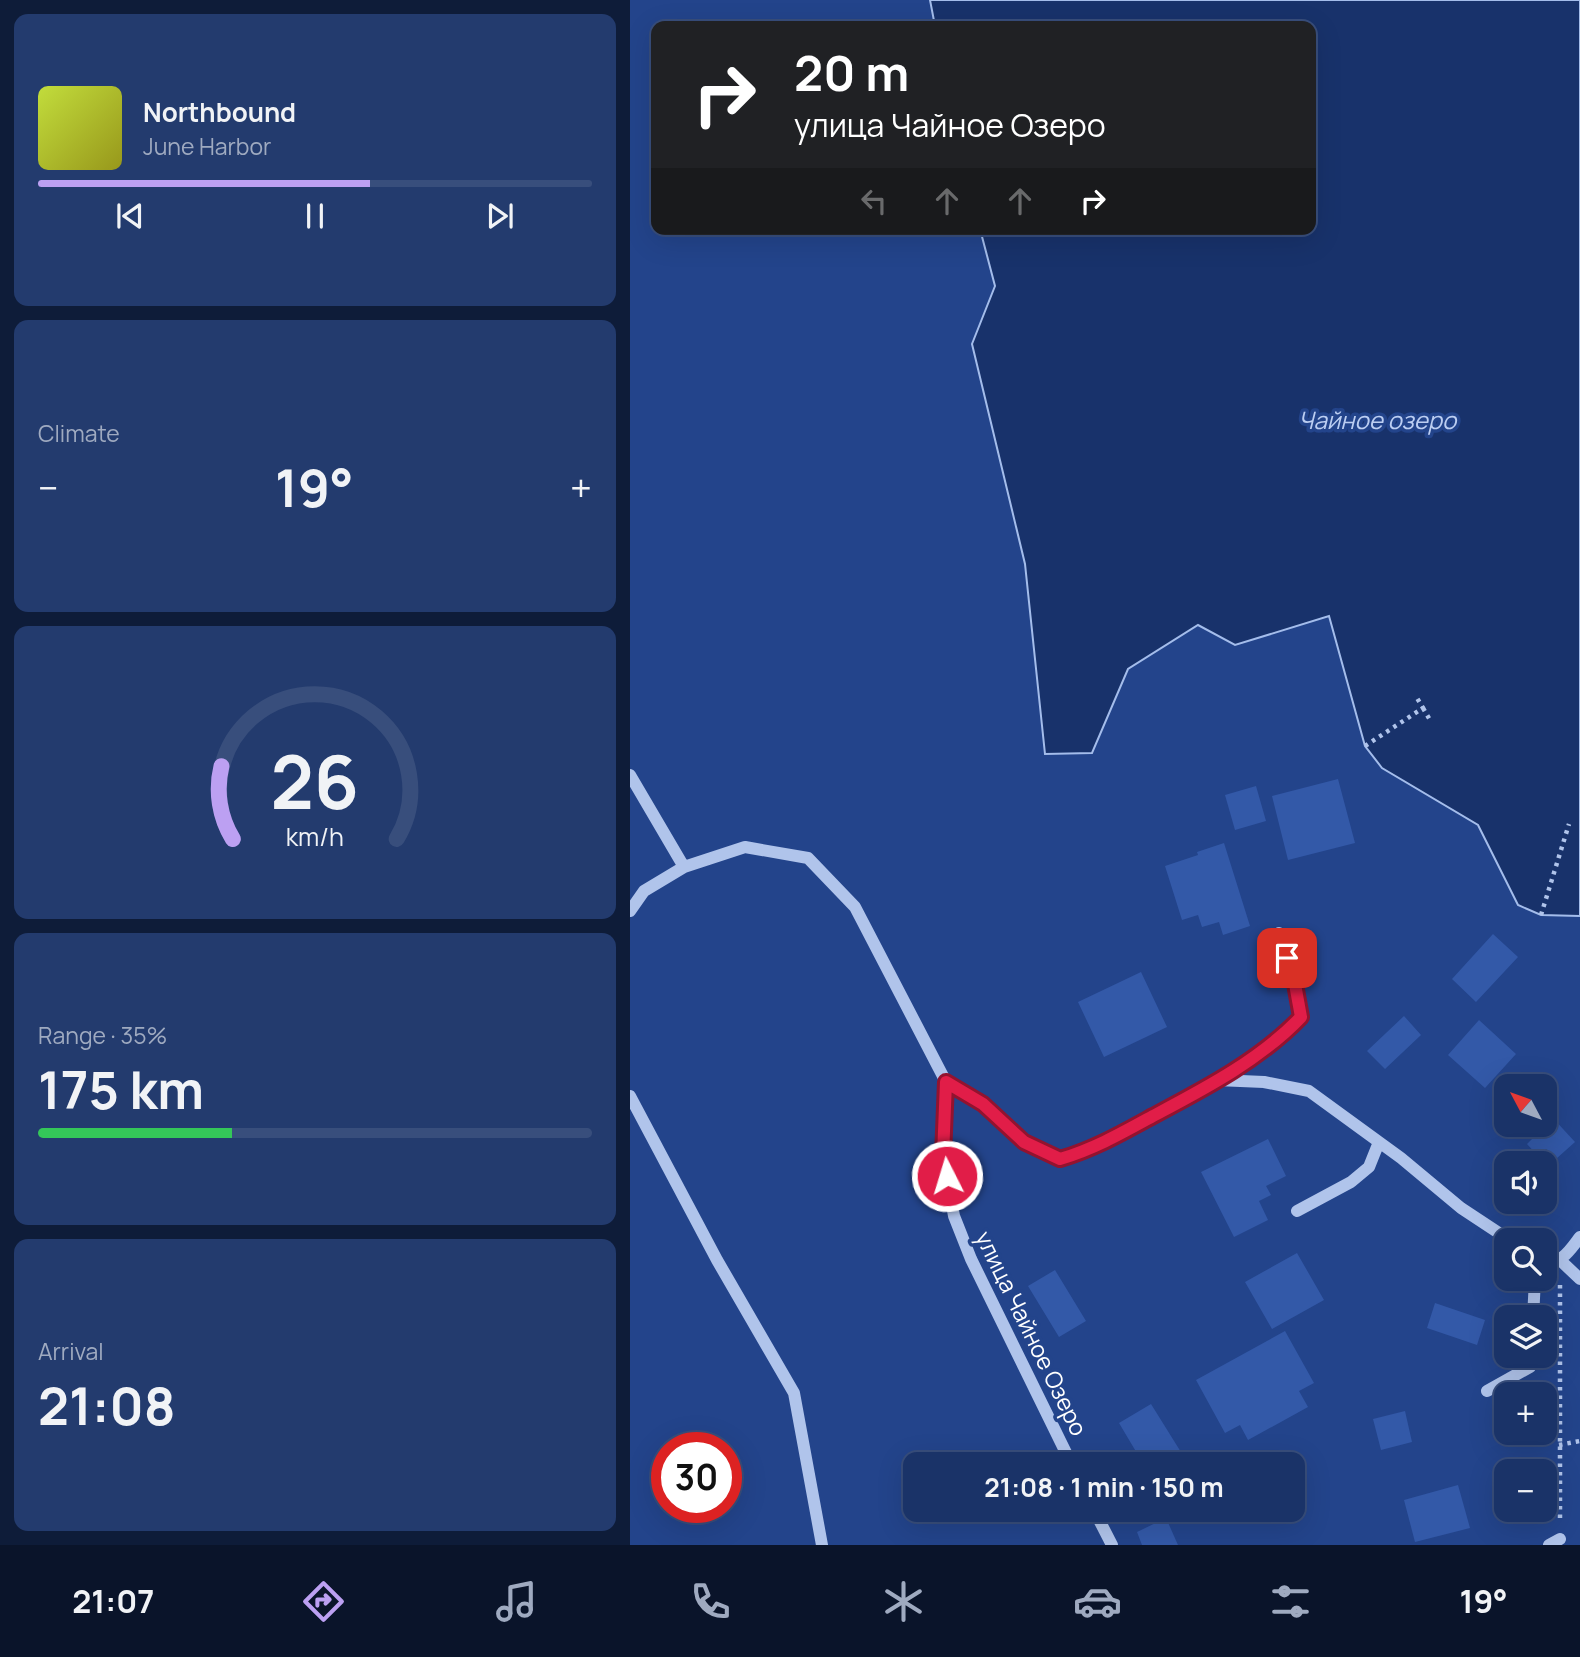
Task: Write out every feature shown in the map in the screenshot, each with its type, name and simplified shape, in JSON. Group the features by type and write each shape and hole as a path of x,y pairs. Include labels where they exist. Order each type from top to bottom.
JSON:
{"street":[{"path":"630,775 684,867"},
{"path":"630,911 644,891 684,867 746,847 808,858 855,907 946,1082 983,1104 1024,1142 1060,1159 1090,1150 1217,1080 1280,1039 1301,1017 1295,984 1279,933"},
{"path":"1217,1080 1264,1082 1309,1091 1379,1142 1461,1208 1494,1230"},
{"name":"улица Чайное Озеро","path":"946,1082 943,1156 954,1216 971,1259 1066,1452"},
{"path":"630,1096 717,1260 794,1393 822,1545"},
{"path":"1297,1212 1351,1182 1369,1167 1379,1142"},
{"path":"1557,1261 1569,1252 1580,1237"},
{"path":"1560,1260 1580,1279"},
{"path":"1487,1391 1528,1368"},
{"path":"1100,1522 1112,1545"}],"path":[{"path":"1417,698 1430,720"},
{"path":"1365,746 1423,708"},
{"path":"1541,915 1569,824"},
{"path":"1555,1542 1559,1445 1560,1260"},
{"path":"1559,1445 1580,1441"}],"water":[{"name":"Чайное озеро","path":"930,0 1580,0 1580,916 1541,915 1518,905 1478,825 1382,768 1365,746 1329,616 1235,645 1198,625 1128,669 1092,753 1045,754 1025,564 972,344 995,286 982,235 1316,235 1316,21 934,21"}],"building":[{"path":"1338,779 1355,843 1288,860 1272,796"},
{"path":"1256,786 1266,821 1235,830 1225,795"},
{"path":"1224,843 1250,926 1223,935 1219,922 1202,927 1198,915 1182,920 1165,866"},
{"path":"1493,934 1518,957 1476,1002 1452,979"},
{"path":"1141,972 1167,1027 1104,1057 1078,1002"},
{"path":"1404,1016 1421,1035 1385,1069 1367,1051"},
{"path":"1479,1020 1516,1054 1498,1074 1494,1074 1494,1078 1485,1088 1448,1055"},
{"path":"1558,1124 1575,1142 1557,1158 1557,1151 1533,1151 1527,1144 1533,1138 1558,1138"},
{"path":"1268,1139 1286,1176 1266,1186 1271,1195 1259,1201 1268,1220 1234,1237 1201,1172"},
{"path":"1297,1253 1324,1300 1272,1329 1245,1282"},
{"path":"1055,1270 1086,1321 1059,1337 1028,1286"},
{"path":"1435,1303 1485,1320 1477,1345 1427,1328"},
{"path":"1285,1331 1314,1383 1299,1391 1308,1407 1248,1440 1240,1425 1225,1433 1196,1380"},
{"path":"1151,1404 1181,1452 1136,1452 1119,1423"},
{"path":"1405,1411 1412,1442 1381,1450 1373,1419"},
{"path":"1458,1485 1470,1528 1415,1542 1404,1500"},
{"path":"1158,1522 1168,1522 1178,1545 1142,1545 1137,1532"}],"route":[{"path":"947,1176 943,1156 946,1082 983,1104 1024,1142 1060,1159 1090,1150 1184,1100 1280,1039 1301,1017 1287,958"}]}
